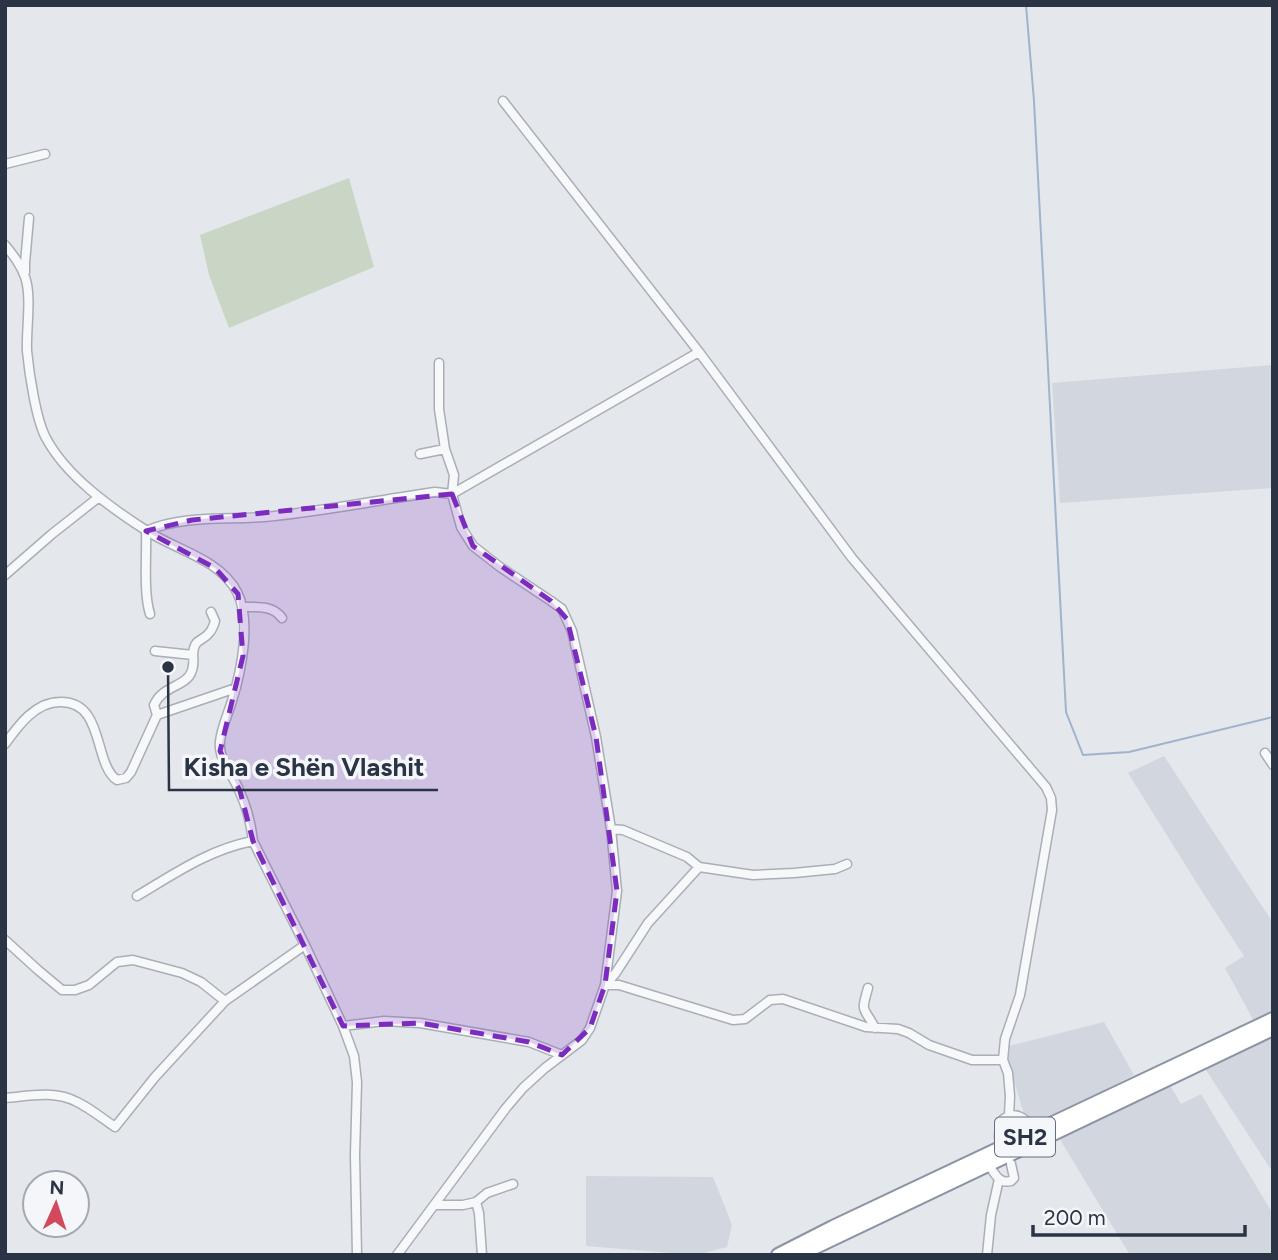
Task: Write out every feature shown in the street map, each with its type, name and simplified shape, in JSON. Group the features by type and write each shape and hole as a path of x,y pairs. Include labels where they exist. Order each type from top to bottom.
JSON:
{"highway":[{"name":"SH2","path":"778,1255 1273,1019"},
{"name":"SH2","path":"800,1255 1273,1029"}],"street":[{"path":"503,101 699,352 852,558 1046,787 1052,810 1020,995 1006,1039 1003,1060 1010,1096 1009,1115"},
{"path":"5,164 45,154"},
{"path":"29,218 24,263 28,300 27,351 36,408 46,438 68,470 99,497 146,531 215,568 230,581 238,594 242,607 243,656 219,742 220,751 240,791 251,823 253,841 305,945 354,1056 357,1082 357,1255"},
{"path":"5,246 16,259 26,279"},
{"path":"146,531 162,524 192,520 264,517 435,492 452,494 699,352"},
{"path":"397,1255 523,1088 582,1040 590,1028 605,985 617,891 611,829 596,737 572,631 562,609 473,546 461,527 452,494 454,475 445,449 439,409 439,363"},
{"path":"420,454 445,449"},
{"path":"5,575 99,497"},
{"path":"146,531 150,614"},
{"path":"242,607 264,607 278,612 282,618"},
{"path":"5,744 17,727 47,704 70,702 81,708 89,718 110,774 121,780 131,772 157,715 154,705 158,696 167,689 184,683 191,676 194,665 193,647 198,640 211,632 215,621 211,612"},
{"path":"155,651 193,655"},
{"path":"157,715 236,688"},
{"path":"1265,753 1273,765"},
{"path":"611,829 623,830 687,857 699,867 753,875 835,869 847,864"},
{"path":"137,897 194,862 220,850 253,841"},
{"path":"605,985 648,923 699,867"},
{"path":"5,940 62,989 75,990 89,985 117,962 134,960 181,973 201,982 225,1000"},
{"path":"5,1098 48,1095 64,1097 78,1102 115,1127 155,1077 225,1000 305,945"},
{"path":"605,985 619,985 733,1020 745,1019 770,1000 783,999 866,1027 909,1032 929,1045 972,1060 1003,1060"},
{"path":"868,988 863,1006 875,1028"},
{"path":"343,1026 384,1021 420,1023 529,1042 562,1055"},
{"path":"999,1137 1000,1122 1009,1115 1025,1119 1037,1131"},
{"path":"989,1165 1003,1182 1014,1178 1011,1164"},
{"path":"987,1255 991,1215 999,1179"},
{"path":"434,1205 476,1202 487,1194 513,1184"},
{"path":"476,1202 482,1255"}],"highlighted area":[{"path":"452,494 473,546 551,601 567,619 596,737 617,891 605,985 590,1028 562,1055 529,1042 420,1023 343,1026 253,841 240,791 220,751 243,656 238,594 215,568 146,531 192,520"}],"shaded area":[{"path":"1273,365 1273,488 1060,503 1052,383"},
{"path":"1164,756 1273,923 1273,1014 1255,1023 1225,968 1244,956 1128,773"},
{"path":"1104,1022 1134,1075 1037,1125 1024,1114 1008,1061 1009,1046"},
{"path":"1273,1034 1273,1167 1270,1168 1204,1067"},
{"path":"1169,1083 1181,1104 1201,1094 1273,1214 1273,1252 1262,1255 1130,1255 1059,1138"},
{"path":"586,1176 713,1177 732,1225 727,1247 696,1255 586,1246"}],"green space":[{"path":"349,178 374,267 229,328 209,275 200,235"}],"waterway":[{"path":"1026,5 1034,101 1066,712 1083,755 1129,752 1273,717"}],"place":[{"name":"Kisha e Shën Vlashit","path":"168,667"}]}
